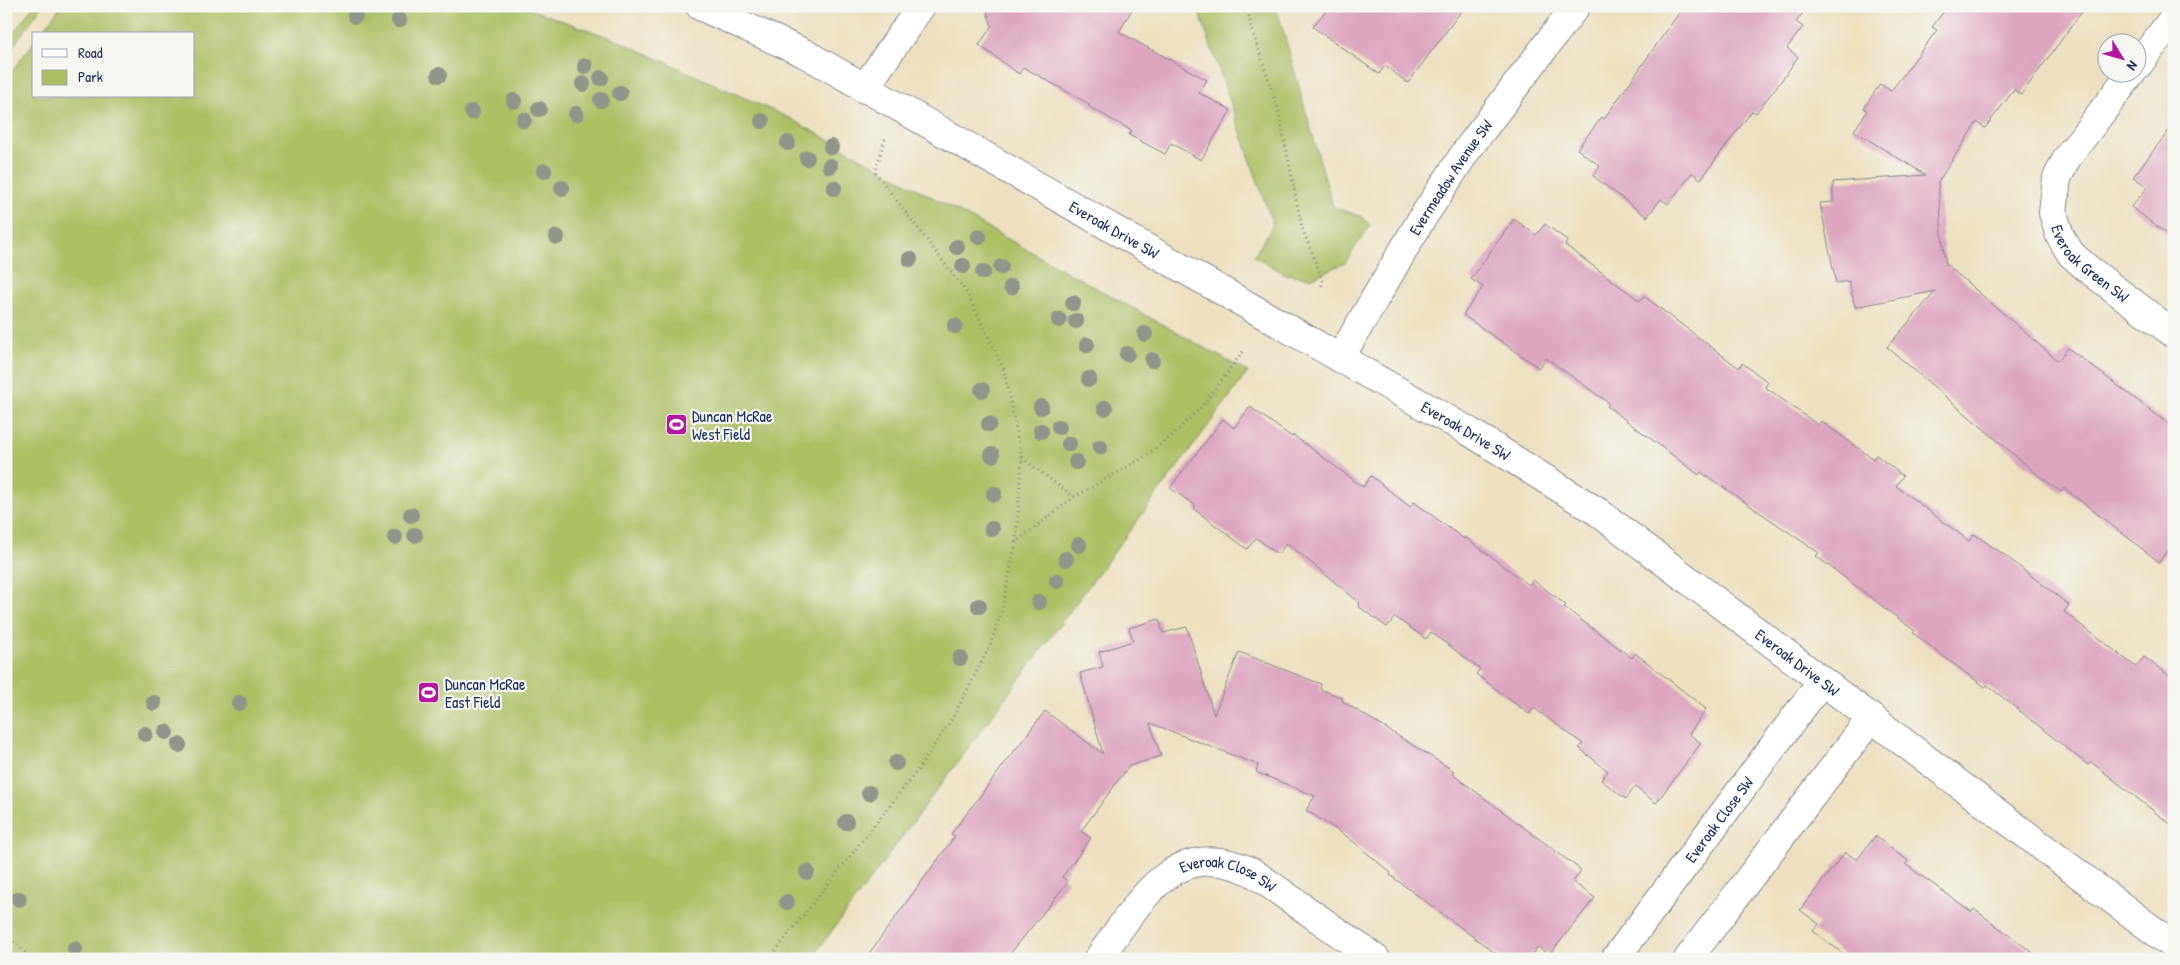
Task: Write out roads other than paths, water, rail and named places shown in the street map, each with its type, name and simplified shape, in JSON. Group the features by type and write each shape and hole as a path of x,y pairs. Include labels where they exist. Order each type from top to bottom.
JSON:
{"street":[{"name":"Everoak Drive SW","path":"700,6 804,53 864,89 1470,432 1598,512 2174,946"},
{"path":"864,89 921,6"},
{"name":"Evermeadow Avenue SW","path":"1340,358 1426,212 1468,150 1576,6"},
{"path":"2148,52 2174,17"},
{"name":"Everoak Green SW","path":"2124,82 2067,158 2056,178 2053,213 2060,236 2071,254 2174,334"},
{"name":"Everoak Close SW","path":"1615,959 1822,682"},
{"path":"1688,959 1871,718"},
{"name":"Everoak Close SW","path":"1098,959 1148,892 1174,869 1199,861 1214,860 1233,862 1252,872 1376,959"}],"place":[{"name":"Duncan McRae West Field","path":"676,425"},
{"name":"Duncan McRae East Field","path":"429,693"}]}
